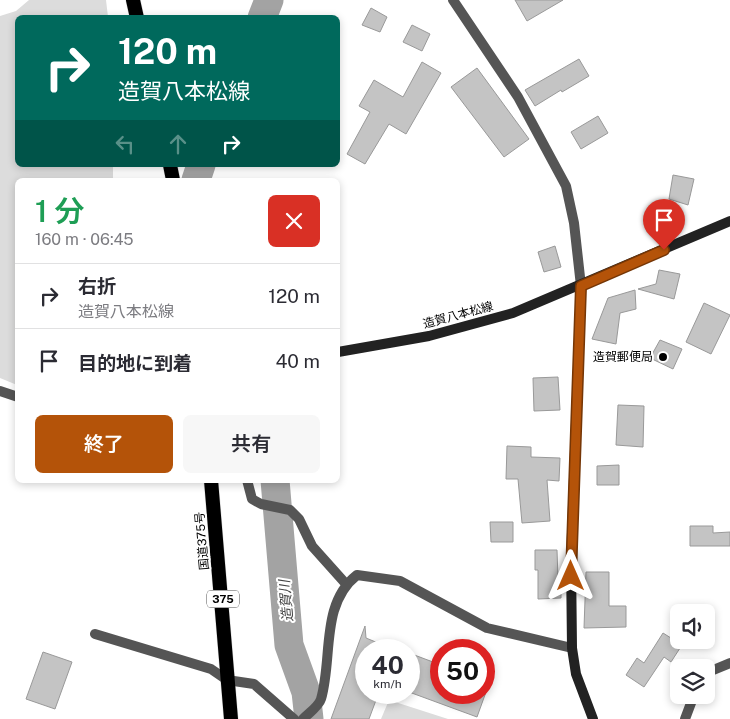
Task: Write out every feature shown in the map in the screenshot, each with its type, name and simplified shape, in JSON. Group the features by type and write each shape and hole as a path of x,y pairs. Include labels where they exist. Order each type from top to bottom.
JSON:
{"highway":[{"path":"132,0 136,15"},
{"name":"国道375号","path":"211,483 225,627 231,719"}],"main road":[{"name":"造賀八本松線","path":"340,352 429,336 513,313 581,286 730,221"},
{"path":"581,286 571,560 572,648 576,674 593,719"}],"street":[{"path":"453,0 518,98 566,186 574,223 581,286"},
{"path":"0,391 15,396"},
{"path":"248,483 252,499 261,504 290,510 298,519 312,546 346,584"},
{"path":"303,719 321,700 334,609 346,584 357,575 400,581 487,628 572,648"},
{"path":"95,634 211,669 227,680 254,684 294,719"},
{"path":"715,669 730,663"},
{"path":"685,719 691,704"}],"shaded area":[{"path":"29,0 106,0 108,15 15,15 15,167 113,167 113,178 15,178 15,384 0,378 0,16 16,11"},
{"path":"387,704 401,704 448,719 381,719"}],"building":[{"path":"515,0 563,0 527,21"},
{"path":"371,8 387,17 380,32 362,25"},
{"path":"412,25 430,34 422,51 403,42"},
{"path":"579,59 589,76 535,106 525,90"},
{"path":"422,62 441,73 406,134 389,124 365,164 347,154 370,112 359,106 374,80 403,97"},
{"path":"477,68 529,139 504,157 451,87"},
{"path":"598,116 608,133 581,149 571,132"},
{"path":"673,175 694,179 688,205 669,199"},
{"path":"555,246 561,267 544,272 538,252"},
{"path":"659,270 680,274 674,299 638,289 656,284"},
{"path":"635,290 636,309 620,313 616,344 592,339 608,298"},
{"path":"704,303 730,315 711,354 686,342"},
{"path":"660,340 682,349 673,369 650,358"},
{"path":"558,377 560,410 534,411 533,378"},
{"path":"618,405 644,406 643,447 616,445"},
{"path":"507,446 531,447 531,457 560,458 559,481 547,480 550,521 522,523 518,479 506,479"},
{"path":"619,465 619,485 597,485 597,466"},
{"path":"490,522 513,522 513,542 491,542"},
{"path":"690,526 713,526 713,533 730,532 730,546 690,546"},
{"path":"535,550 557,550 558,579 561,579 561,598 538,599 538,570 535,570"},
{"path":"586,572 609,572 609,606 626,606 626,627 584,628"},
{"path":"365,626 366,638 368,639 360,639"},
{"path":"663,633 670,637 670,649 679,649 670,661 664,657 644,687 626,675 637,658 644,663"},
{"path":"43,652 72,662 55,709 26,699"},
{"path":"355,653 355,704 375,704 369,719 331,719"},
{"path":"420,657 430,661 430,700 420,696"},
{"path":"442,704 482,704 477,717"}],"waterway":[{"name":"造賀川","path":"263,15 269,0"},
{"name":"造賀川","path":"197,178 200,167"},
{"name":"造賀川","path":"275,483 289,645 306,692 309,719"}],"place":[{"name":"造賀郵便局","path":"663,357"}],"route":[{"path":"571,576 574,442 581,286 664,250"}]}
